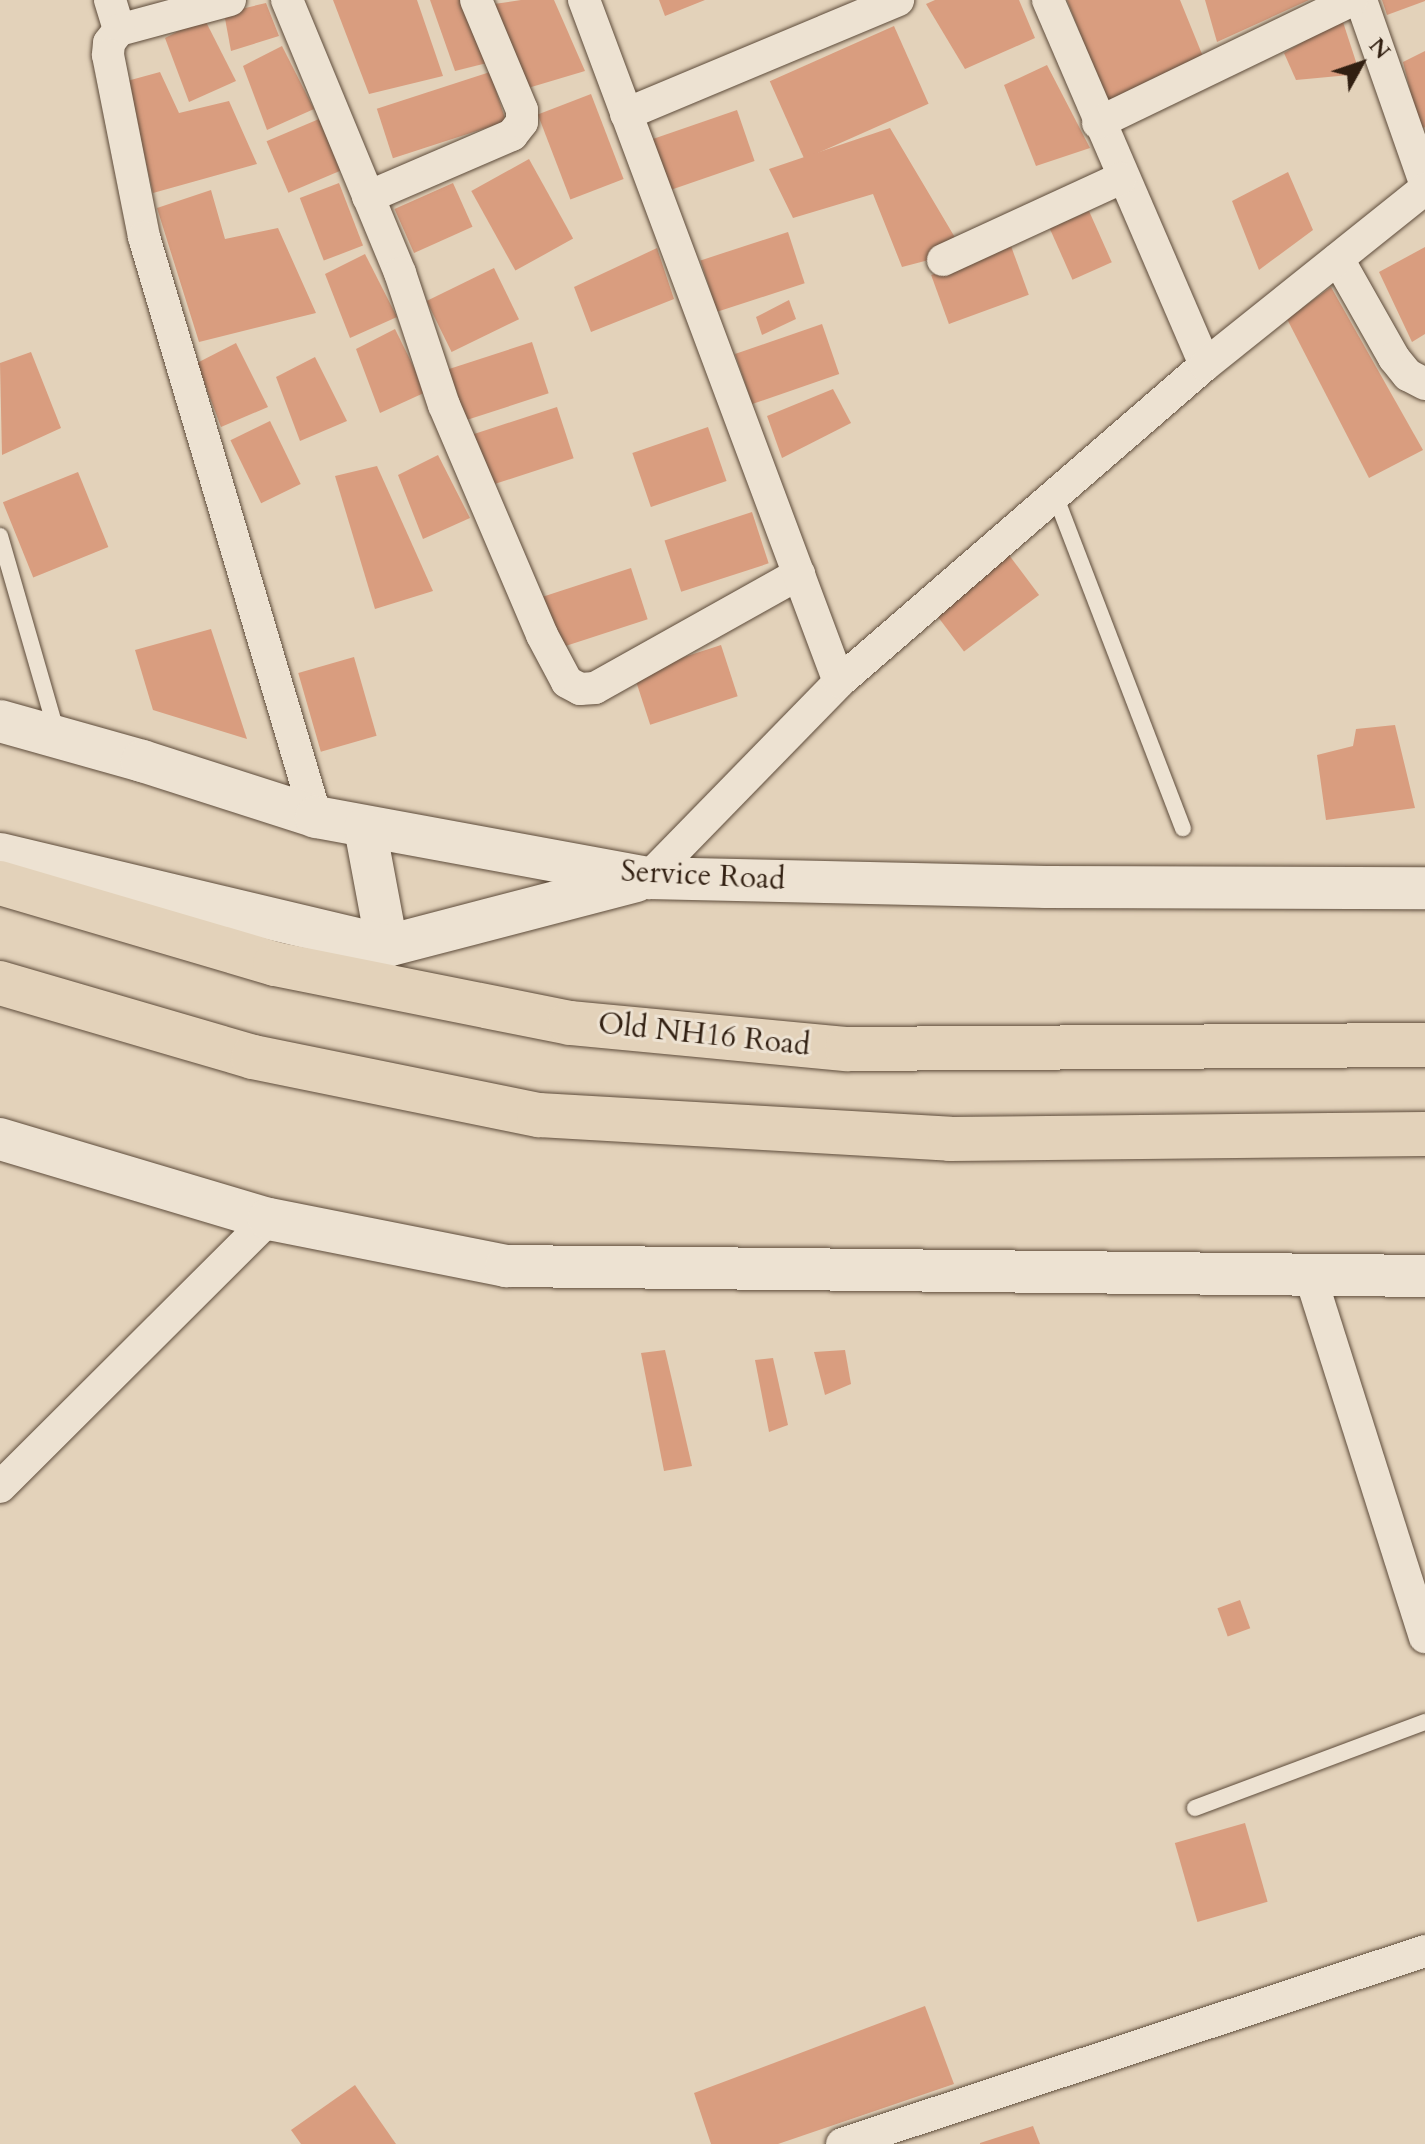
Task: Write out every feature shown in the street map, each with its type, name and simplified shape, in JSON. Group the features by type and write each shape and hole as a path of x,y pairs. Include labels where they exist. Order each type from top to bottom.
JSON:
{"main road":[{"name":"Old NH16 Road","path":"0,883 275,964 570,1023 847,1049 1425,1045"},
{"path":"0,983 253,1057 539,1115 950,1139 1425,1134"}],"street":[{"path":"230,0 115,15 108,55 144,237 316,817"},
{"path":"287,0 400,273 444,405 542,635 567,682 580,689 595,688 799,574"},
{"path":"368,197 512,135 522,122 522,110 476,0"},
{"path":"584,0 839,682"},
{"path":"626,114 898,0"},
{"path":"1048,0 1121,178 1205,365"},
{"path":"1098,123 1352,0"},
{"path":"0,854 387,946 648,878 839,682 1205,365 1425,186 1361,0"},
{"path":"943,260 1121,178"},
{"path":"1338,259 1394,358 1408,375 1425,384"},
{"name":"Service Road","path":"0,721 316,817 648,878 1046,887 1425,888"},
{"path":"365,828 387,946"},
{"path":"0,1139 269,1219 506,1266 1425,1276"},
{"path":"0,1487 269,1219"},
{"path":"1310,1275 1425,1637"},
{"path":"842,2144 1425,1951"}],"lane":[{"path":"1055,495 1183,828"},
{"path":"0,536 59,739"},
{"path":"1195,1808 1425,1722"}],"building":[{"path":"333,0 417,0 443,76 369,94"},
{"path":"430,0 464,0 491,62 455,71"},
{"path":"554,0 585,71 528,88 494,4"},
{"path":"659,0 705,0 665,16"},
{"path":"935,0 1019,0 1035,38 965,69 926,4"},
{"path":"1067,0 1180,0 1204,59 1108,105"},
{"path":"1205,0 1309,0 1217,42"},
{"path":"1382,0 1425,0 1425,1 1387,15"},
{"path":"266,3 279,36 231,51 224,13"},
{"path":"204,18 236,81 189,102 165,38"},
{"path":"1342,19 1360,74 1296,80 1284,53"},
{"path":"894,26 929,104 804,159 770,81"},
{"path":"282,46 314,109 267,130 243,66"},
{"path":"1425,51 1425,127 1420,130 1403,62"},
{"path":"1047,65 1090,148 1036,166 1004,85"},
{"path":"160,72 179,113 229,101 257,164 153,193 127,81"},
{"path":"490,72 506,121 393,158 377,109"},
{"path":"591,94 624,179 570,199 538,114"},
{"path":"737,110 755,161 668,191 650,140"},
{"path":"319,119 341,171 288,193 267,141"},
{"path":"890,128 963,251 902,267 873,194 793,218 769,169"},
{"path":"529,159 573,239 515,271 471,191"},
{"path":"1288,172 1313,230 1259,270 1232,201"},
{"path":"339,183 363,246 324,261 300,198"},
{"path":"453,183 473,227 414,253 395,209"},
{"path":"211,190 225,239 278,228 316,313 199,342 157,208"},
{"path":"1089,211 1112,262 1072,280 1050,228"},
{"path":"788,232 805,283 717,312 701,260"},
{"path":"1011,246 1029,295 949,324 931,275"},
{"path":"1425,247 1425,334 1412,342 1379,272"},
{"path":"657,248 674,299 591,332 574,287"},
{"path":"365,254 397,317 350,338 325,274"},
{"path":"494,268 519,319 452,352 427,301"},
{"path":"1331,287 1423,450 1369,478 1287,319"},
{"path":"789,300 796,319 762,335 756,317"},
{"path":"822,324 839,374 752,404 735,354"},
{"path":"395,329 426,392 380,413 356,349"},
{"path":"532,342 549,393 461,422 445,370"},
{"path":"236,343 268,407 221,427 197,363"},
{"path":"31,352 61,428 2,455 0,363"},
{"path":"315,357 347,421 300,441 276,377"},
{"path":"833,389 851,423 782,458 767,416"},
{"path":"557,407 574,458 486,487 470,435"},
{"path":"270,421 301,484 261,503 230,440"},
{"path":"708,427 727,481 651,507 632,453"},
{"path":"438,455 470,518 423,539 398,475"},
{"path":"377,466 433,591 375,609 335,476"},
{"path":"78,472 108,547 33,577 3,502"},
{"path":"752,512 769,563 681,592 665,540"},
{"path":"1006,551 1039,595 964,651 931,608"},
{"path":"631,568 648,619 560,648 544,596"},
{"path":"211,629 247,739 153,710 135,650"},
{"path":"721,645 738,696 650,725 634,673"},
{"path":"354,657 377,736 321,752 298,673"},
{"path":"1395,725 1415,808 1326,820 1317,755 1353,746 1356,729"},
{"path":"665,1350 692,1466 664,1471 641,1353"},
{"path":"845,1350 851,1384 825,1395 814,1352"},
{"path":"773,1358 788,1425 769,1432 755,1360"},
{"path":"1240,1600 1250,1628 1228,1636 1217,1608"},
{"path":"1245,1823 1268,1902 1197,1922 1175,1843"},
{"path":"925,2006 954,2084 778,2144 711,2144 694,2093"},
{"path":"355,2085 396,2144 301,2144 291,2130"},
{"path":"1033,2126 1040,2144 980,2144 980,2143"}]}
